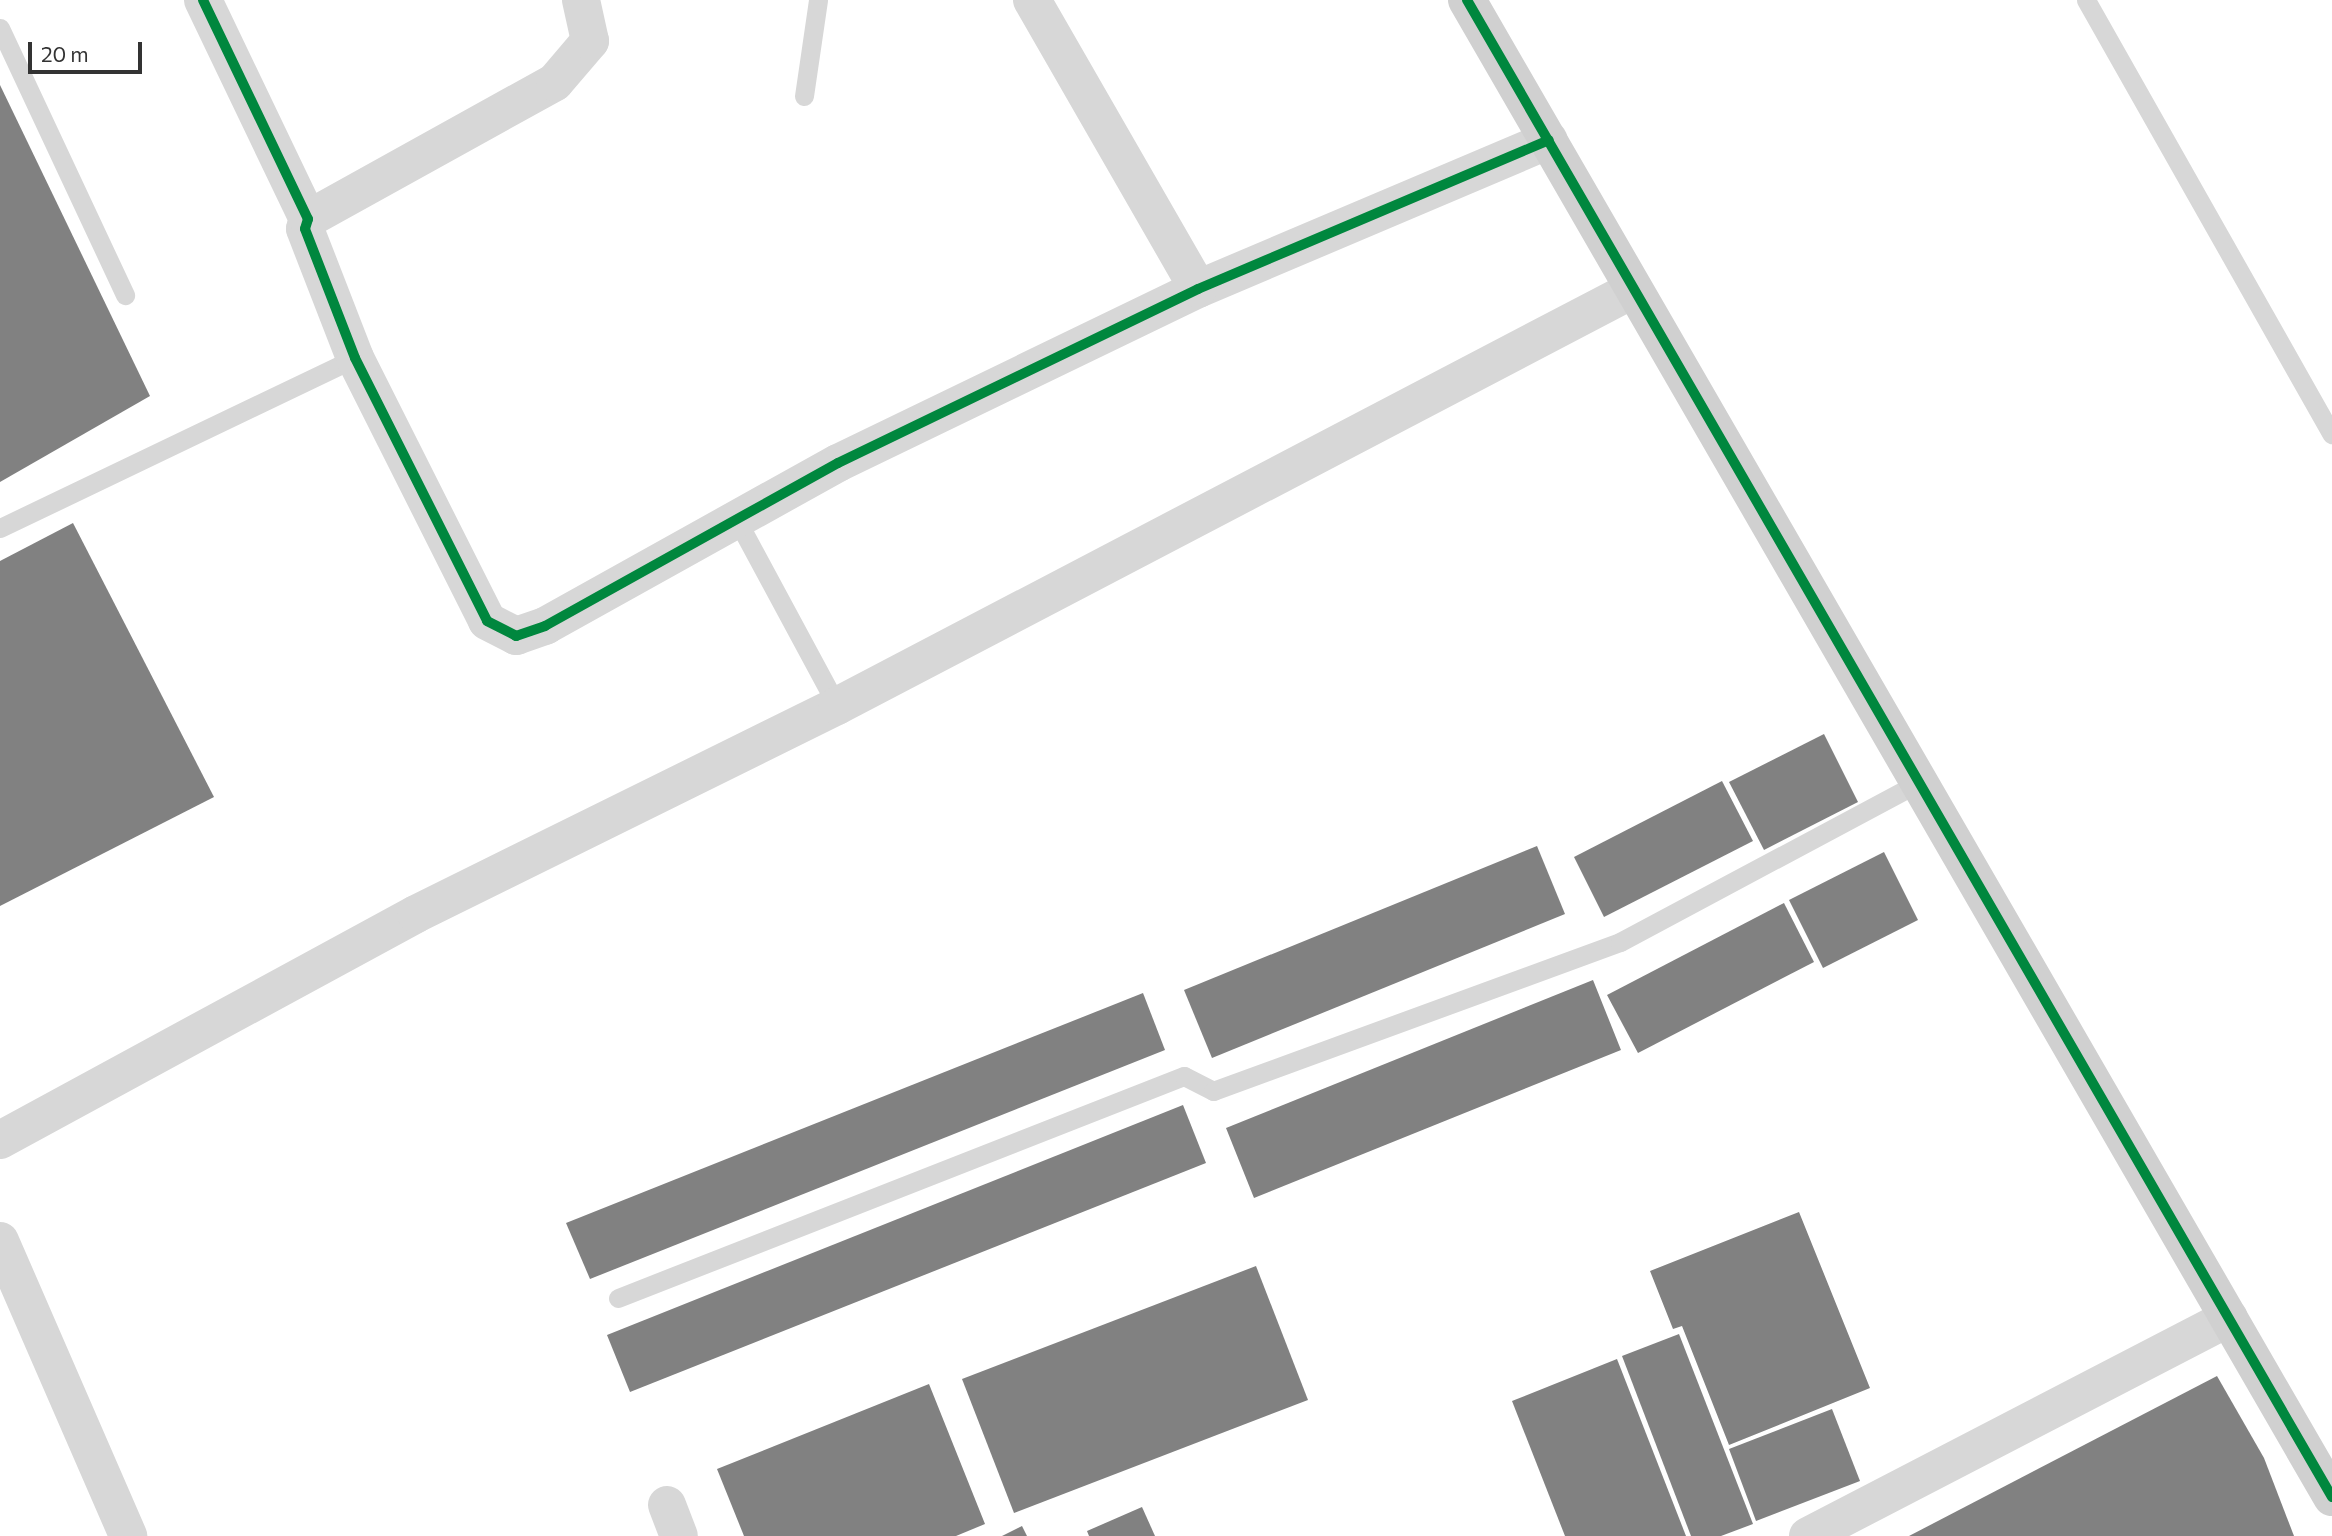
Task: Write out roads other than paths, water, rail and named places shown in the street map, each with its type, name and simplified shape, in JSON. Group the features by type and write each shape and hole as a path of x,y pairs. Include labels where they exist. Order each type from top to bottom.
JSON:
{"street":[{"path":"203,0 308,219 305,229 355,358 487,621 516,636 737,520 838,463 1198,289 1549,140"},
{"path":"308,219 555,82 590,41 581,0"},
{"path":"1032,0 1198,289"},
{"path":"1467,0 2332,1497"},
{"path":"0,1140 416,914 837,706 1634,289"},
{"path":"0,1241 128,1536"},
{"path":"1808,1536 2229,1318"}],"lane":[{"path":"804,96 818,0"},
{"path":"2086,0 2332,434"},
{"path":"0,28 125,295"},
{"path":"0,528 355,358"},
{"path":"737,520 837,706"},
{"path":"618,1298 1184,1076 1213,1091 1620,942 1920,782"}]}
